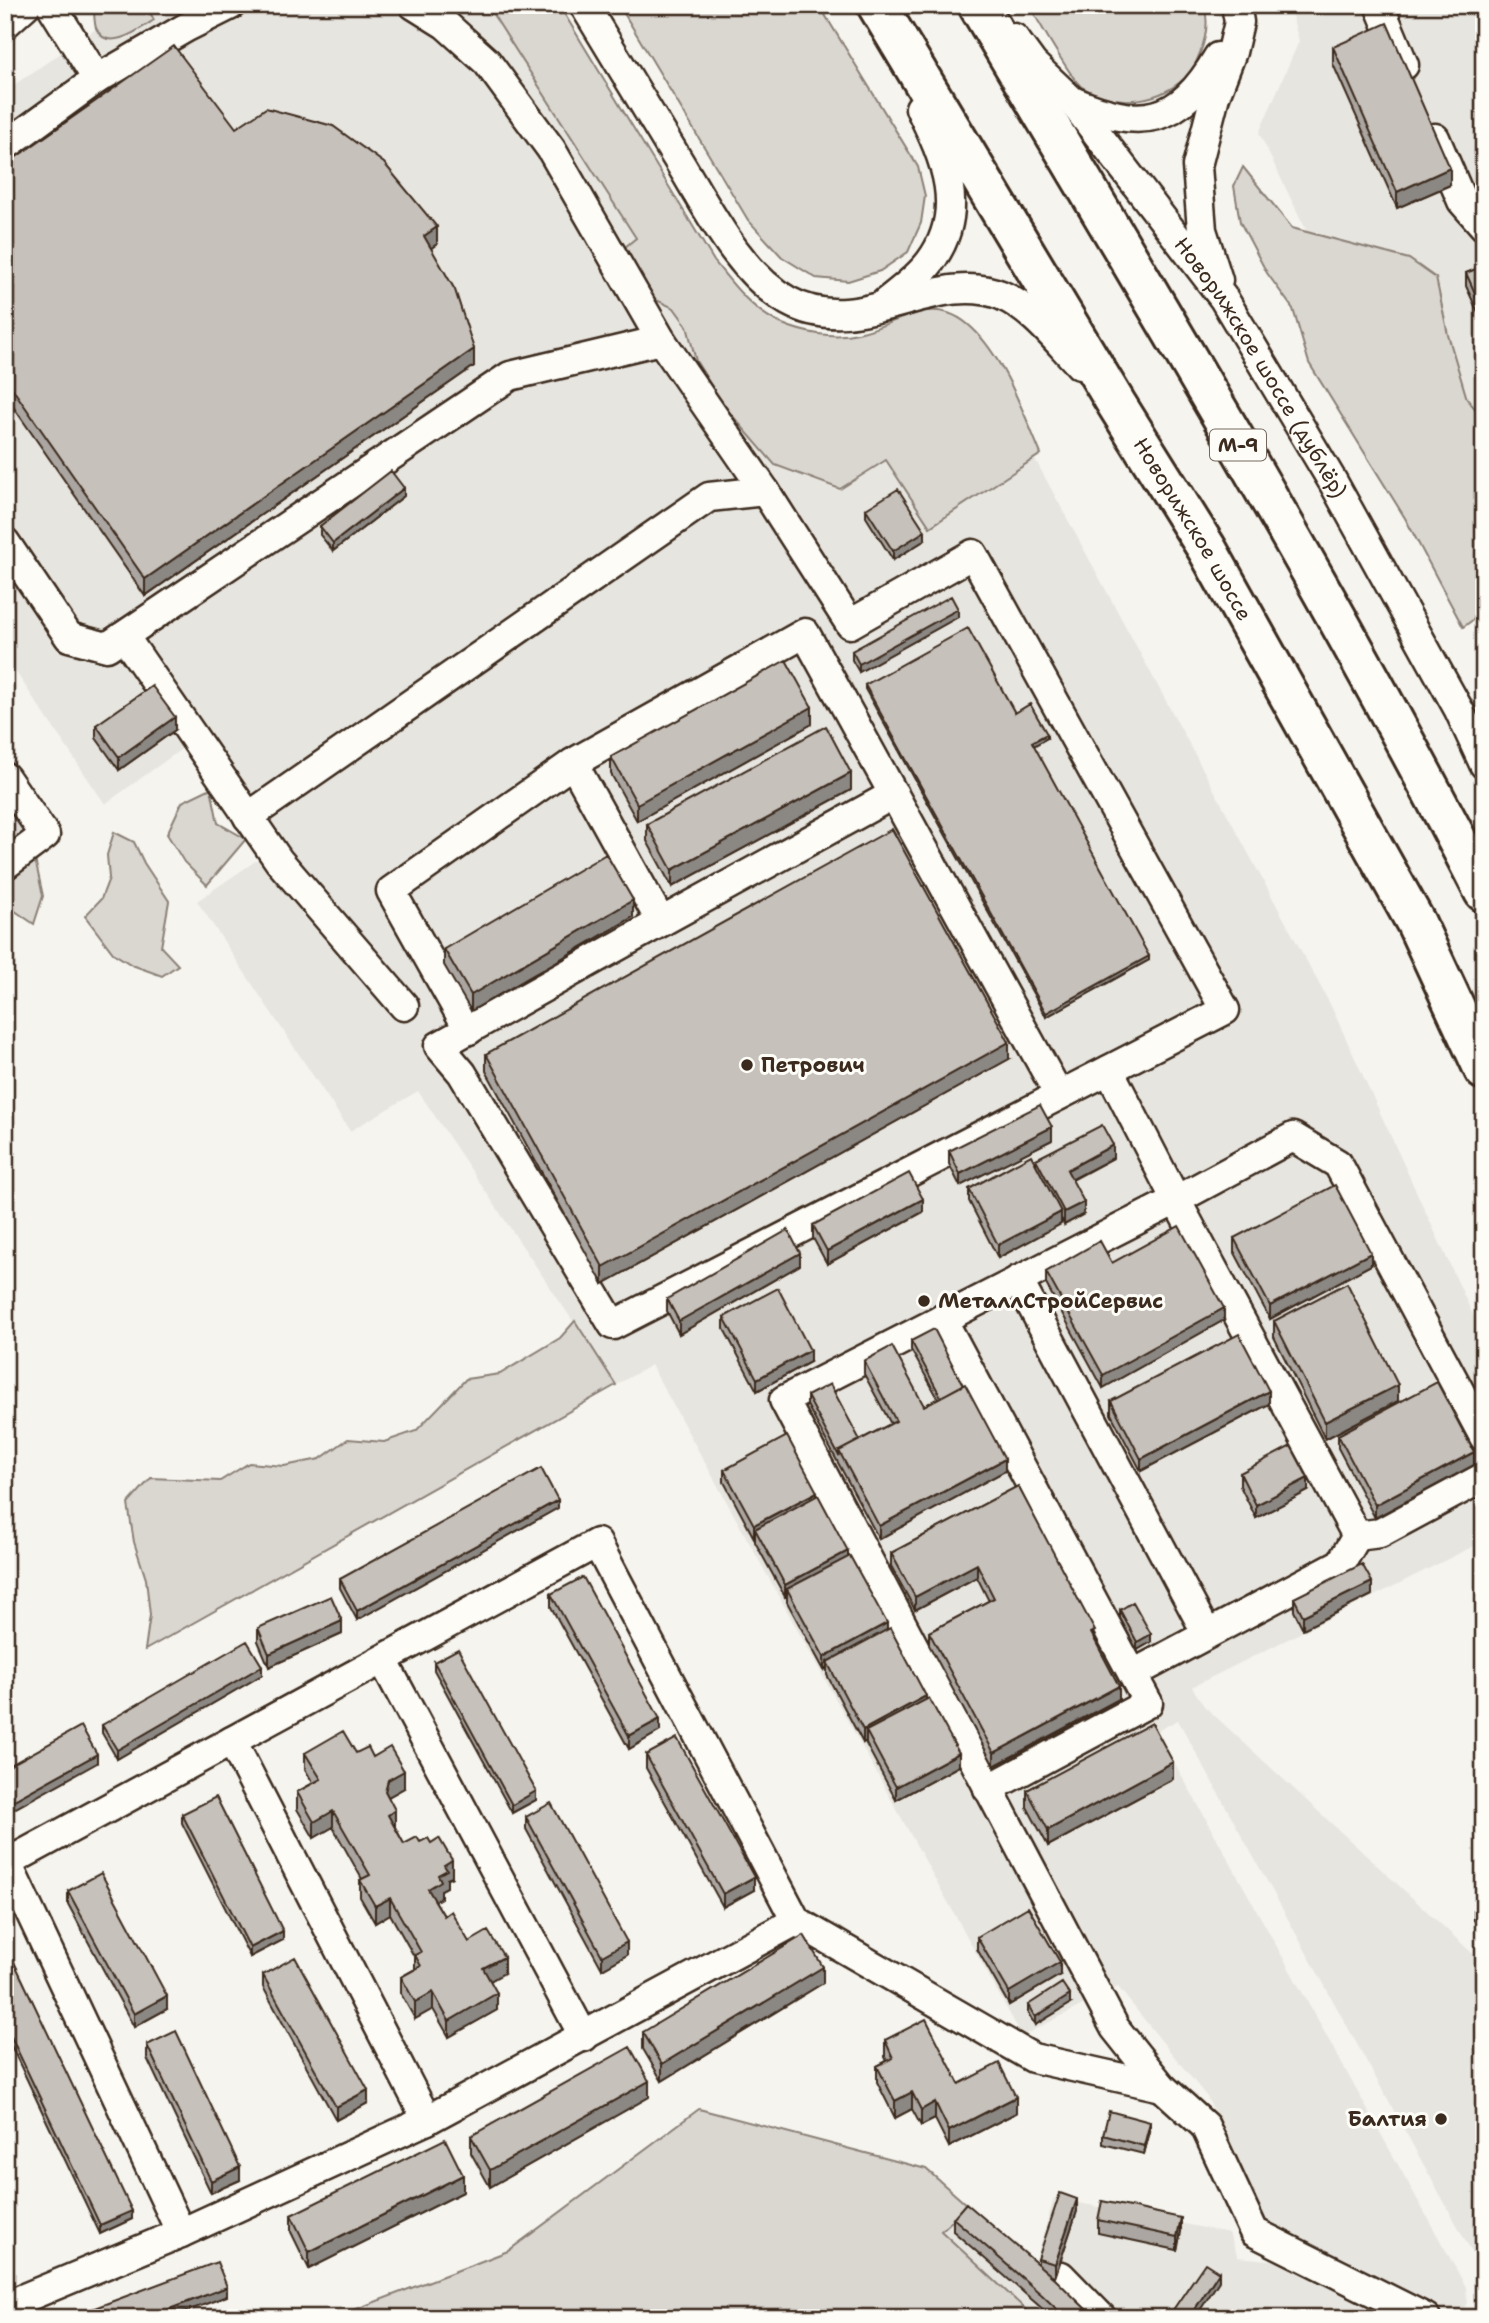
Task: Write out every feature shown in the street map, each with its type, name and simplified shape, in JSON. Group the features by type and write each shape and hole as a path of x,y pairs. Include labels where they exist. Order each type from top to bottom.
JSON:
{"highway":[{"name":"Новорижское шоссе","path":"877,5 1207,550 1409,911 1484,1070"},
{"name":"М-9","path":"978,5 1265,490 1384,702 1484,892"}],"street":[{"path":"5,24 26,5"},
{"path":"51,5 97,79"},
{"path":"5,146 97,79 231,5"},
{"path":"414,5 446,24 487,62 551,149 661,340 765,491 846,618"},
{"path":"584,5 720,229 749,269 768,288 790,302 818,312 845,314 942,291 975,289 999,294 1022,306 1117,405"},
{"path":"869,5 939,146 949,183 951,212 943,238 930,262 880,307"},
{"name":"Новорижское шоссе (дублёр)","path":"989,5 1033,64 1072,101 1224,299 1333,482 1459,710 1484,764"},
{"path":"1072,101 1104,114 1126,118 1155,117 1180,105 1204,82 1219,55 1227,5"},
{"path":"1224,299 1202,230 1197,166 1215,96 1232,52 1239,22 1236,5"},
{"path":"1379,5 1462,201 1484,226"},
{"path":"5,542 69,637 107,647 510,376 661,340"},
{"path":"248,817 709,497 765,491"},
{"path":"469,1030 391,891 573,763 973,554 1225,1010 613,1325 462,1073 439,1046 469,1030 661,922 894,794"},
{"path":"124,636 279,861 404,1006"},
{"path":"808,639 1059,1095"},
{"path":"573,763 661,922"},
{"path":"5,777 45,835 5,865"},
{"path":"1109,1070 1357,1536"},
{"path":"1426,2318 1254,2232 1205,2126 1162,2087 1115,2028 784,1400 1176,1200 1293,1137 1338,1164 1484,1437"},
{"path":"1018,1280 1207,1634"},
{"path":"943,1319 1148,1703 988,1789"},
{"path":"1133,1674 1341,1563 1357,1536 1380,1532 1484,1477"},
{"path":"181,2233 6,1863 597,1543 796,1921 1033,2058 1162,2087"},
{"path":"383,1660 584,2037"},
{"path":"232,1741 426,2120"},
{"path":"5,2306 181,2233 426,2120 796,1921"},
{"path":"1061,2276 1102,2318"}],"shaded area":[{"path":"94,5 146,5 154,20 124,37 108,39 96,28"},
{"path":"146,5 487,5 636,239 656,300 674,308 687,326 696,362 725,406 775,465 886,459 930,527 1035,459 1331,1006 1484,1339 1484,1541 1192,1687 1204,1706 1484,1964 1484,2274 1178,1720 1157,1731 1466,2287 1467,2302 1463,2313 1456,2316 1269,2226 1207,2097 1118,1987 1022,2036 651,1365 616,1385 418,1091 350,1131 197,901 266,854 190,743 105,804 5,656 5,91 96,29 111,39 125,39 154,20"},
{"path":"487,5 559,5 714,261 728,279 761,311 789,327 828,335 858,333 916,313 930,311 958,317 972,328 994,355 1012,387 1041,454 930,527 886,460 840,489 775,465 724,406 696,361 687,326 674,308 656,300 637,280 625,247 636,238"},
{"path":"619,5 819,5 918,167 925,196 921,223 908,252 880,271 848,281 816,278 782,257 748,220"},
{"path":"1029,5 1204,5 1207,23 1202,47 1191,72 1167,91 1124,100 1096,94 1077,82"},
{"path":"1289,5 1484,5 1484,597 1259,133 1299,41"},
{"path":"1243,167 1292,228 1409,259 1436,278 1448,335 1467,399 1484,419 1484,612 1463,627 1405,518 1309,363 1293,309 1267,273 1240,222 1234,186"},
{"path":"5,766 21,795 43,896 34,924 5,904"},
{"path":"211,788 218,823 246,839 207,885 184,862 167,834 182,802"},
{"path":"114,832 134,842 144,863 169,901 161,947 178,965 162,976 132,965 113,953 85,916 101,899 109,878 107,855"},
{"path":"575,1321 616,1385 145,1650 150,1615 146,1579 134,1542 128,1504 151,1478 220,1481 249,1463 284,1466 320,1459 348,1439 384,1442 416,1431 466,1379 500,1374 560,1338"},
{"path":"699,2109 926,2169 968,2206 941,2231 1035,2318 333,2318 508,2251"},
{"path":"1054,2198 1229,2233 1238,2257 1278,2261 1396,2318 1035,2318 941,2231 968,2206 1034,2267"}],"building":[{"path":"1387,23 1450,168 1397,192 1333,47"},
{"path":"174,46 236,128 266,108 333,126 384,163 437,227 424,236 455,290 474,349 145,579 5,378 5,165"},
{"path":"1484,266 1484,313 1466,273"},
{"path":"391,471 404,488 333,543 320,526"},
{"path":"898,489 925,531 893,551 866,509"},
{"path":"951,596 958,609 859,664 852,651"},
{"path":"968,628 1015,713 1030,704 1047,734 1032,742 1149,956 1046,1013 865,685"},
{"path":"786,660 812,707 637,804 611,757"},
{"path":"152,686 175,717 119,757 96,725"},
{"path":"826,726 851,773 672,870 647,824"},
{"name":"Петрович","path":"892,829 1009,1042 603,1267 486,1054"},
{"path":"606,854 633,900 471,995 444,949"},
{"path":"1040,1105 1052,1127 960,1174 949,1151"},
{"path":"1102,1125 1113,1145 1067,1170 1084,1202 1064,1212 1036,1159"},
{"path":"1031,1155 1061,1212 998,1245 969,1189"},
{"path":"909,1173 923,1199 827,1251 813,1225"},
{"path":"1335,1185 1371,1253 1270,1306 1234,1238"},
{"path":"1179,1226 1224,1308 1103,1375 1046,1272 1100,1241 1112,1263"},
{"path":"788,1230 800,1253 679,1321 667,1299"},
{"path":"1347,1283 1398,1385 1325,1422 1274,1321"},
{"path":"778,1288 810,1350 757,1379 724,1317"},
{"path":"934,1329 963,1385 941,1397 911,1341"},
{"path":"1239,1334 1269,1391 1141,1459 1111,1401"},
{"path":"892,1346 924,1406 965,1384 1005,1459 879,1526 839,1451 896,1421 864,1361"},
{"path":"1437,1382 1474,1452 1375,1505 1338,1435"},
{"path":"830,1384 860,1440 839,1451 839,1456 807,1396"},
{"path":"787,1436 817,1492 754,1525 724,1470"},
{"path":"1291,1446 1308,1478 1256,1505 1240,1473"},
{"path":"541,1468 558,1500 357,1611 340,1579"},
{"path":"1018,1486 1095,1631 1091,1633 1119,1686 994,1753 929,1632 994,1598 977,1564 915,1597 891,1553"},
{"path":"818,1495 848,1551 785,1585 755,1529"},
{"path":"850,1556 887,1623 824,1657 787,1589"},
{"path":"1362,1564 1372,1582 1303,1616 1294,1598"},
{"path":"583,1577 660,1719 629,1736 551,1594"},
{"path":"331,1596 342,1621 269,1654 258,1628"},
{"path":"1133,1602 1151,1634 1137,1642 1120,1610"},
{"path":"890,1628 926,1696 863,1730 827,1662"},
{"path":"247,1641 262,1666 117,1750 102,1725"},
{"path":"458,1649 536,1791 512,1805 434,1662"},
{"path":"929,1698 959,1753 896,1787 866,1731"},
{"path":"1152,1723 1173,1762 1048,1830 1027,1790"},
{"path":"81,1726 97,1754 5,1805 5,1768"},
{"path":"343,1731 356,1753 368,1747 373,1757 390,1747 404,1771 388,1780 385,1791 395,1810 388,1815 404,1844 417,1837 420,1842 428,1838 431,1843 439,1838 452,1860 444,1865 447,1870 438,1875 441,1881 428,1889 444,1916 451,1911 469,1942 488,1931 504,1957 483,1968 497,1993 449,2021 433,1992 415,2002 401,1977 421,1966 415,1955 421,1952 390,1898 375,1906 360,1880 370,1875 333,1811 314,1822 297,1792 321,1779 305,1753"},
{"path":"677,1738 754,1877 723,1894 646,1755"},
{"path":"216,1797 283,1931 250,1948 182,1814"},
{"path":"551,1803 627,1942 602,1956 526,1817"},
{"path":"101,1873 167,1996 134,2014 68,1891"},
{"path":"1484,1893 1484,1912 1474,1903"},
{"path":"1028,1907 1060,1962 1009,1992 977,1937"},
{"path":"804,1935 823,1967 662,2064 643,2032"},
{"path":"5,1943 132,2211 100,2225 5,2024"},
{"path":"295,1957 368,2090 336,2107 263,1975"},
{"path":"1062,1983 1070,1995 1035,2017 1028,2005"},
{"path":"926,2019 959,2084 999,2063 1016,2097 949,2131 935,2102 921,2110 912,2092 895,2101 877,2066 893,2058 885,2040"},
{"path":"176,2031 240,2167 211,2181 147,2045"},
{"path":"630,2047 649,2081 490,2170 471,2136"},
{"path":"1109,2111 1150,2122 1144,2146 1103,2135"},
{"path":"445,2139 463,2175 309,2252 291,2215"},
{"path":"1060,2193 1077,2199 1055,2264 1038,2259"},
{"path":"1102,2201 1181,2218 1177,2237 1098,2220"},
{"path":"966,2203 1055,2279 1095,2318 1066,2318 953,2218"},
{"path":"217,2262 227,2287 146,2318 68,2318"},
{"path":"1205,2263 1219,2272 1189,2318 1168,2317"},
{"path":"1357,2311 1393,2318 1355,2318"}],"place":[{"name":"Петрович","path":"747,1065"},
{"name":"МеталлСтройСервис","path":"924,1301"},
{"name":"Балтия","path":"1441,2119"}]}
